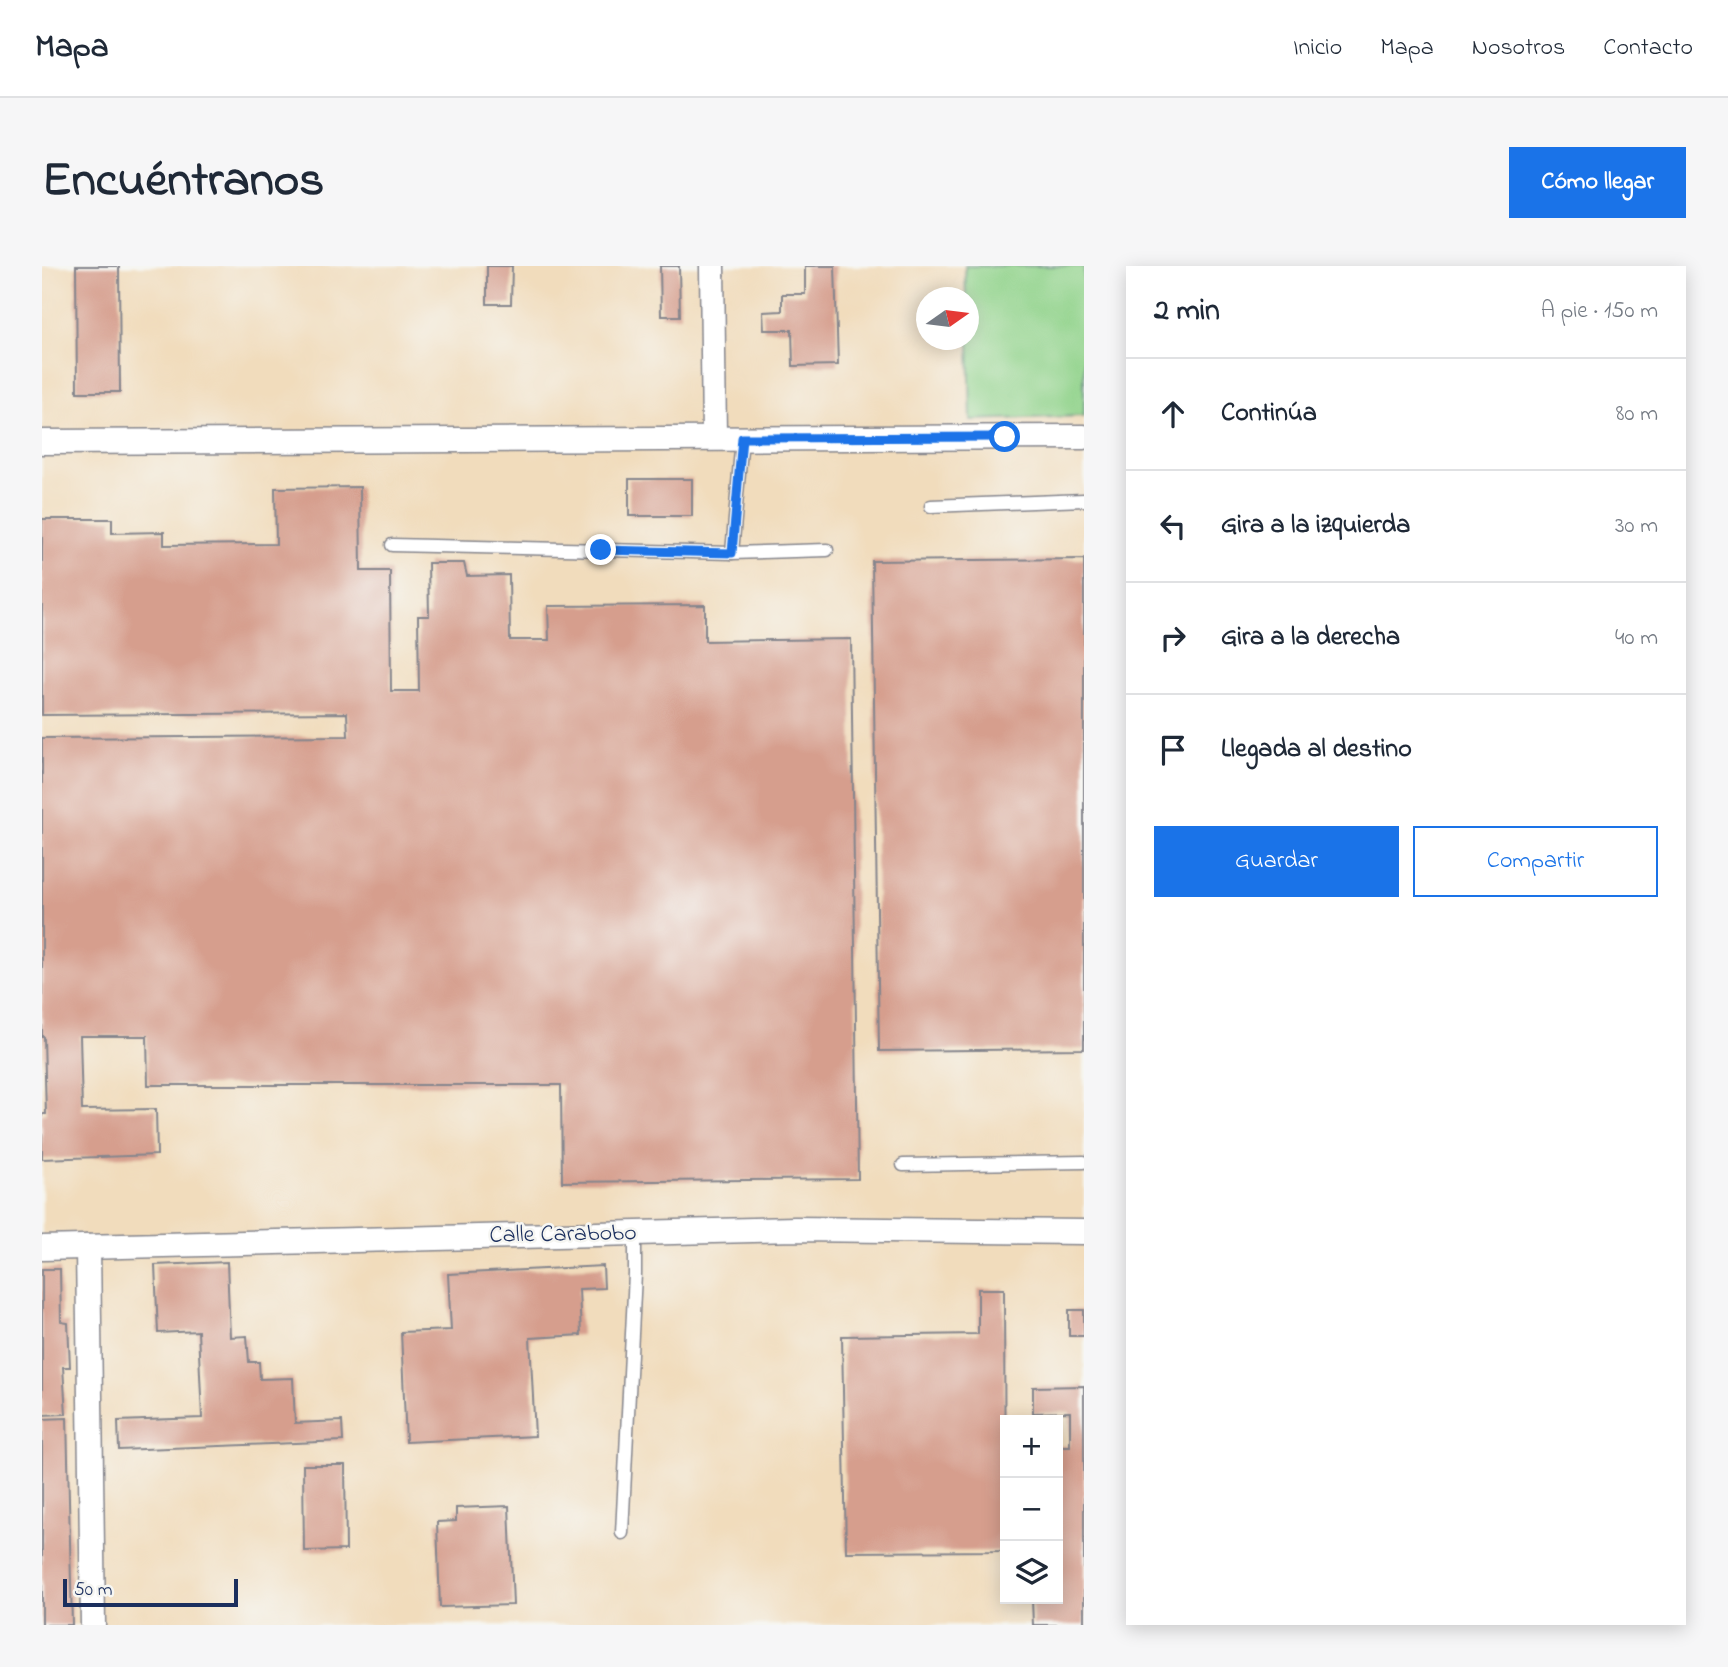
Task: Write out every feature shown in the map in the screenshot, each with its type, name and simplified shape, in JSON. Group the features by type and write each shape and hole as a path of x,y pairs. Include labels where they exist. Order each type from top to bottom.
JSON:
{"street":[{"path":"712,266 714,438"},
{"path":"42,442 1084,437"},
{"name":"Calle Carabobo","path":"42,1248 795,1229 1084,1232"},
{"path":"88,1247 93,1625"}],"lane":[{"path":"732,553 742,438"},
{"path":"931,506 1084,500"},
{"path":"392,545 732,553 827,550"},
{"path":"903,1164 1084,1162"},
{"path":"622,1533 635,1233"}],"green space":[{"path":"965,266 1084,266 1084,416 971,420 969,350 979,350 979,287 966,287"}],"building":[{"path":"76,266 119,266 120,392 77,392"},
{"path":"487,266 512,266 511,304 487,304"},
{"path":"660,266 679,266 680,316 661,316"},
{"path":"805,266 835,266 838,365 793,366 792,330 764,330 763,312 782,311 782,294 805,294"},
{"path":"629,479 692,479 692,516 629,516"},
{"path":"360,487 361,571 390,571 391,691 419,691 418,616 429,616 428,563 464,563 467,576 509,575 510,640 549,640 548,606 705,605 705,641 851,639 858,1179 562,1182 561,1085 148,1085 147,1036 80,1036 82,1110 156,1109 157,1155 42,1159 42,1114 46,1114 42,1037 42,738 348,736 347,713 42,715 42,519 112,519 112,533 164,532 164,545 276,544 275,488"},
{"path":"1084,559 1084,1049 879,1051 872,561"},
{"path":"227,1262 230,1337 247,1336 249,1362 259,1362 260,1379 293,1378 295,1423 342,1421 343,1441 119,1450 118,1421 202,1418 198,1331 158,1333 155,1265"},
{"path":"603,1266 604,1288 579,1289 581,1335 530,1338 535,1436 406,1442 401,1332 451,1330 448,1274"},
{"path":"42,1269 60,1269 61,1322 68,1323 70,1367 63,1367 66,1414 42,1415"},
{"path":"978,1289 1004,1289 1004,1415 1000,1415 1000,1551 846,1552 842,1336 978,1334"},
{"path":"1069,1310 1084,1310 1084,1336 1069,1336"},
{"path":"1084,1386 1084,1625 1033,1625 1032,1604 1063,1604 1063,1446 1070,1446 1070,1412 1033,1413 1033,1387"},
{"path":"67,1418 72,1625 42,1625 42,1419"},
{"path":"303,1465 345,1465 346,1550 304,1551"},
{"path":"509,1506 513,1605 440,1607 437,1522 456,1521 456,1508"}],"route":[{"path":"601,550 732,553 742,438 1005,437"}]}
